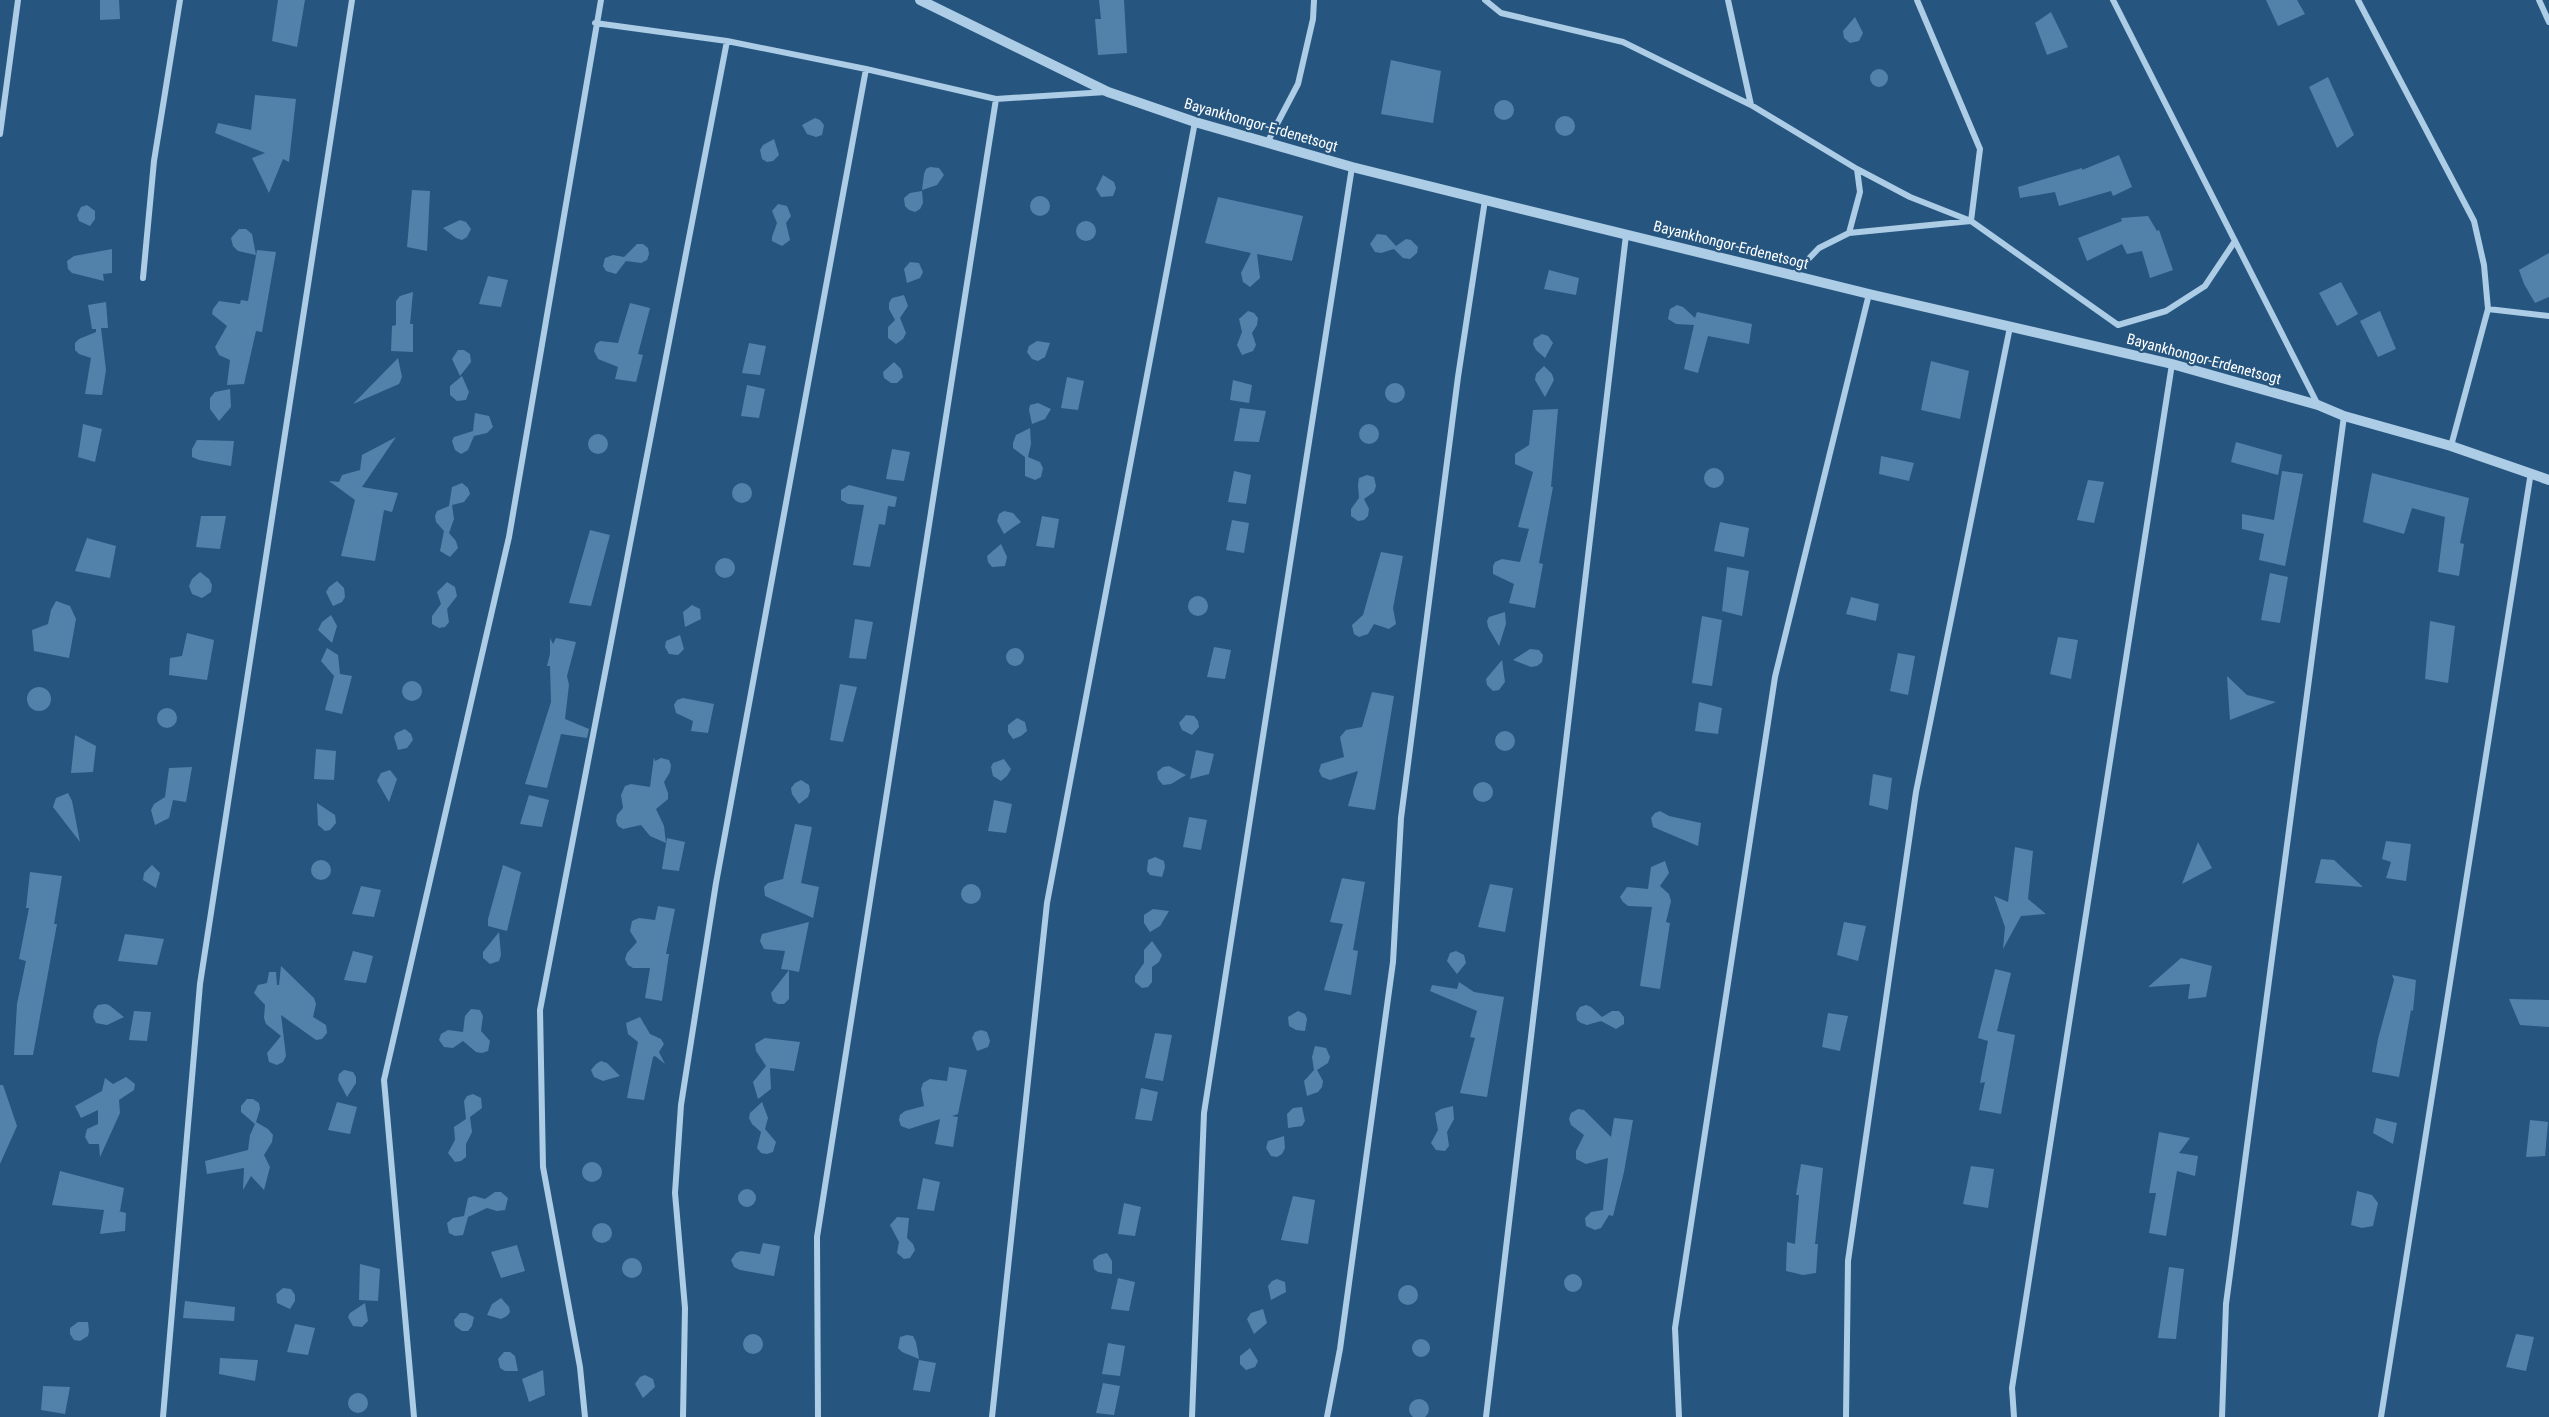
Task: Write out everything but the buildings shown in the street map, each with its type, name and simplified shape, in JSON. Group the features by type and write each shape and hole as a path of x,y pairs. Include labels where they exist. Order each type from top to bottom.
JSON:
{"street":[{"path":"0,134 18,0"},
{"path":"143,278 154,161 180,0"},
{"path":"164,1417 200,984 352,0"},
{"path":"414,1417 384,1080 509,537 595,23 601,0"},
{"name":"Bayankhongor-Erdenetsogt","path":"921,0 1108,92 1195,122 1352,167 1626,235 2172,364 2318,405 2344,416 2451,446 2549,480"},
{"path":"1267,143 1298,84 1313,19 1314,0"},
{"path":"1485,0 1501,13 1623,42 1751,105 1857,169 1910,197 1971,221 2118,325 2166,311 2205,286 2235,241"},
{"path":"1728,0 1751,105"},
{"path":"1917,0 1980,149 1971,221"},
{"path":"2113,0 2318,405"},
{"path":"2358,0 2474,221 2484,265 2488,309 2451,446"},
{"path":"2539,0 2549,22"},
{"path":"595,23 727,41 866,69 996,99 1108,92"},
{"path":"585,1417 580,1367 543,1167 540,1010 727,41"},
{"path":"683,1417 685,1308 675,1193 681,1105 716,883 866,69"},
{"path":"818,1417 818,1237 996,99"},
{"path":"992,1417 1047,903 1195,122"},
{"path":"1192,1417 1204,1113 1352,167"},
{"path":"1849,233 1860,192 1857,169"},
{"path":"1327,1417 1340,1349 1393,962 1401,818 1458,377 1485,200"},
{"path":"1793,276 1819,248 1849,233 1971,221"},
{"path":"1486,1417 1626,235"},
{"path":"1678,1417 1675,1328 1775,677 1869,294"},
{"path":"2488,309 2549,316"},
{"path":"1846,1417 1848,1261 1916,792 2010,327"},
{"path":"2014,1417 2012,1388 2172,364"},
{"path":"2222,1417 2226,1304 2344,416"},
{"path":"2381,1417 2531,472"}]}
